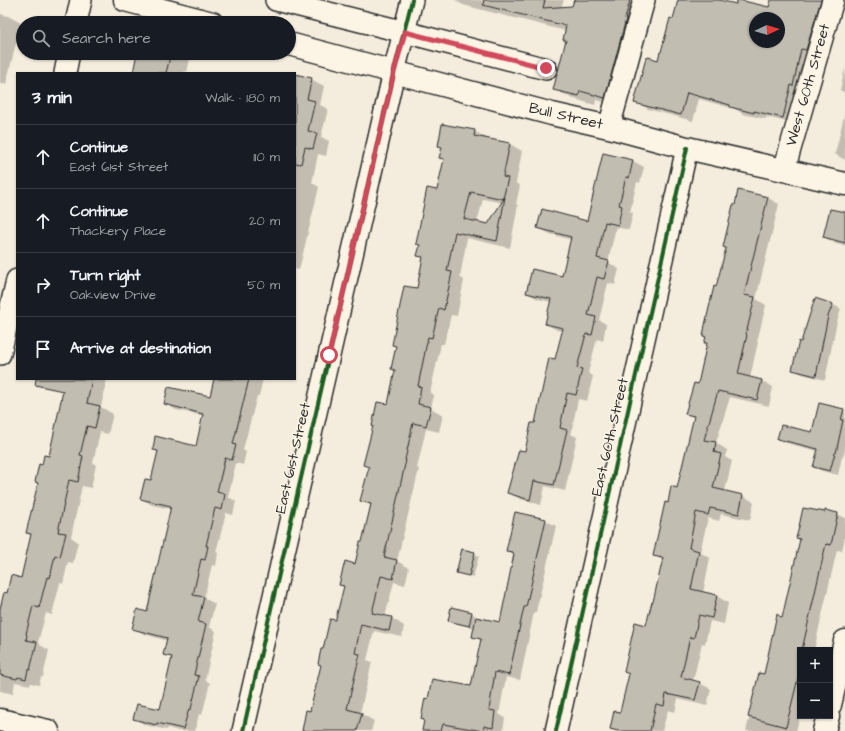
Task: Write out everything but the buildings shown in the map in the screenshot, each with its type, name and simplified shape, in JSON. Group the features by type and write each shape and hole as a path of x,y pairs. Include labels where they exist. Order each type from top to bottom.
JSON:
{"street":[{"path":"78,16 81,0"},
{"path":"125,0 186,16"},
{"path":"276,0 546,68"},
{"name":"East 61st Street","path":"243,731 394,72 412,0"},
{"path":"609,126 644,0"},
{"name":"West 60th Street","path":"784,170 833,0"},
{"name":"Bull Street","path":"296,46 546,112 609,126 687,148 845,184"},
{"path":"65,72 68,60"},
{"name":"East 60th Street","path":"556,731 687,148"},
{"path":"0,354 16,284"},
{"path":"833,693 845,641"},
{"path":"824,731 827,719"},
{"path":"0,720 48,731"}],"cycle path":[{"path":"243,731 394,72 412,0"},
{"path":"556,731 687,148"}],"route":[{"path":"329,355 394,72 405,32 546,68"}]}
